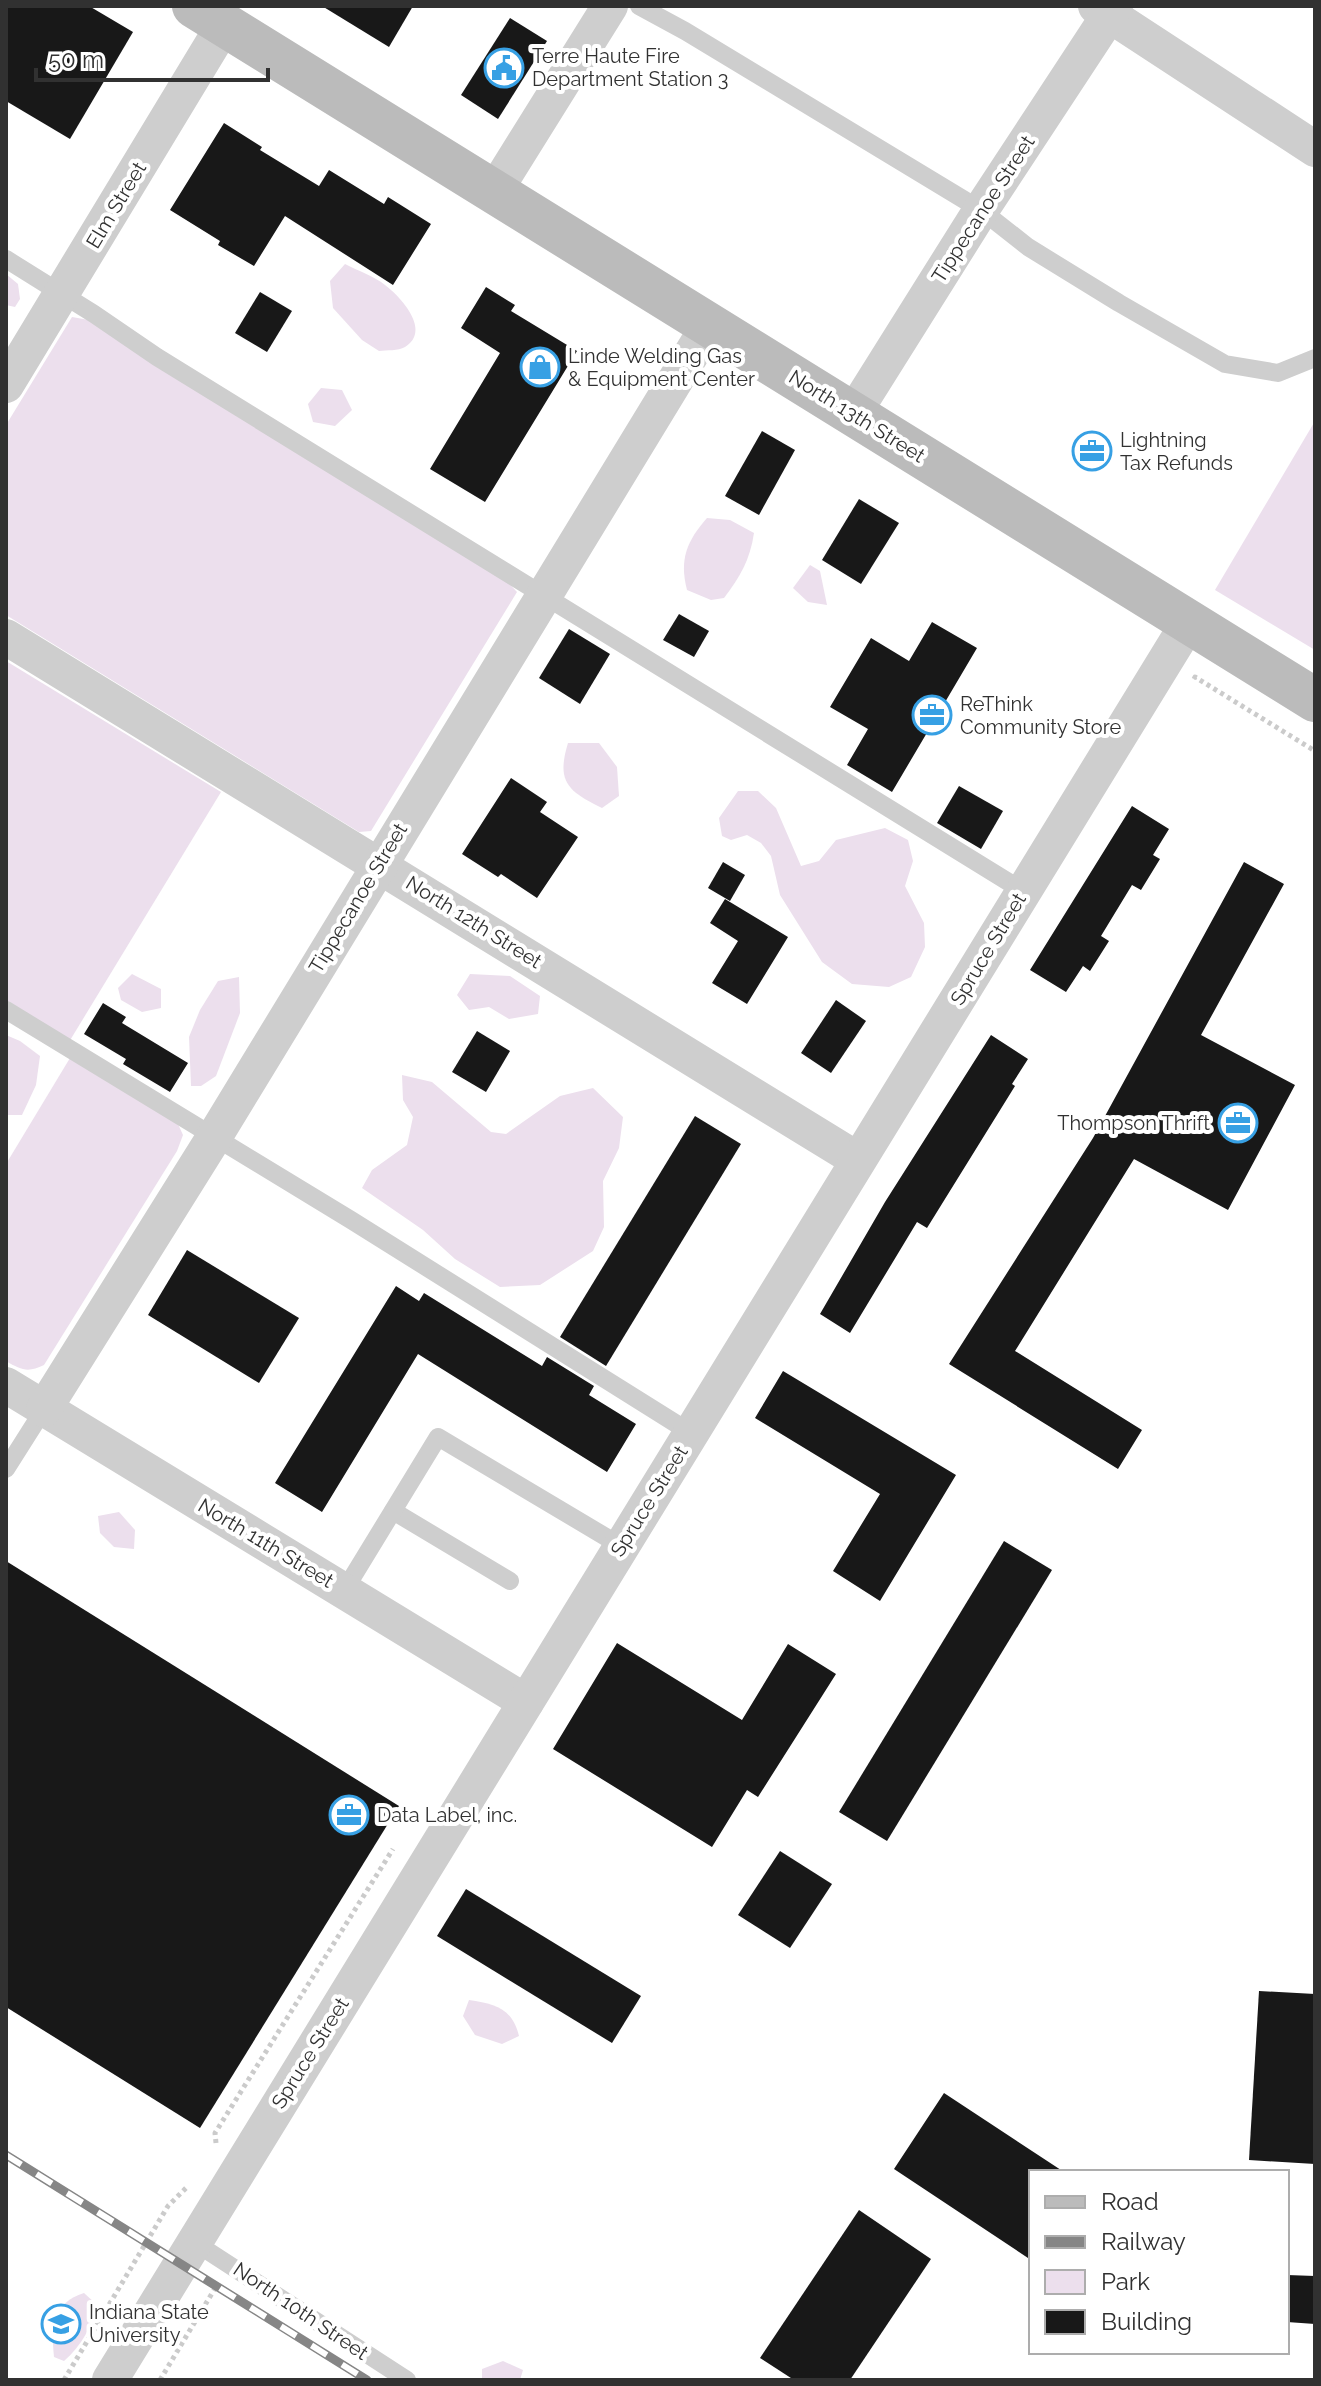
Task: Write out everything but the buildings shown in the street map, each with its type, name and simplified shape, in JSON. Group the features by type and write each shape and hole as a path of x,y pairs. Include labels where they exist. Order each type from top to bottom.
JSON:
{"main road":[{"name":"North 13th Street","path":"209,15 1315,700"}],"street":[{"path":"494,192 610,6"},
{"path":"1107,9 1315,149"},
{"name":"Tippecanoe Street","path":"853,414 1107,9"},
{"name":"Elm Street","path":"6,385 62,294 209,15"},
{"name":"Tippecanoe Street","path":"44,1409 213,1139 709,325"},
{"name":"Spruce Street","path":"110,2380 1189,622"},
{"name":"North 12th Street","path":"6,637 379,863 858,1160"},
{"name":"North 11th Street","path":"6,1385 526,1702"}],"lane":[{"path":"639,6 981,210 1028,247 1225,364 1278,373 1315,358"},
{"path":"6,259 157,357 1023,891"},
{"path":"6,1010 213,1139 351,1220 691,1433"},
{"name":"Tippecanoe Street","path":"6,1469 44,1409"},
{"path":"344,1591 438,1437 621,1546"},
{"path":"393,1511 510,1581"},
{"name":"North 10th Street","path":"194,2242 407,2380"}],"path":[{"path":"160,2380 216,2286 233,2265"}],"green space":[{"path":"345,264 392,290 411,314 416,332 405,347 379,351 362,340 333,308 330,281"},
{"path":"6,274 18,284 20,299 15,307 6,305"},
{"path":"72,317 89,320 506,580 517,592 371,831 359,832 6,615 6,425"},
{"path":"321,388 342,390 352,410 335,426 313,422 308,404"},
{"path":"1315,421 1315,650 1215,590"},
{"path":"707,518 730,520 754,533 744,568 735,583 724,598 711,600 687,590 684,569 686,551"},
{"path":"810,565 820,571 827,605 808,602 793,588"},
{"path":"6,661 221,792 69,1042 6,1003"},
{"path":"568,743 599,743 617,767 619,796 602,808 573,790 563,767"},
{"path":"738,791 758,791 776,808 801,866 819,861 836,840 885,828 908,840 913,861 905,886 924,923 925,947 911,977 889,987 852,984 822,962 780,895 771,856 761,843 747,835 731,840 722,836 719,818"},
{"path":"132,974 161,989 161,1008 142,1012 121,1000 118,988"},
{"path":"470,974 510,976 540,996 538,1014 509,1019 489,1007 469,1010 457,995"},
{"path":"239,977 240,1013 216,1076 201,1086 191,1086 189,1037 200,1010 218,981"},
{"path":"6,1035 40,1056 36,1085 22,1115 6,1115"},
{"path":"70,1058 178,1124 183,1135 177,1151 44,1365 25,1369 6,1361 6,1164"},
{"path":"402,1075 432,1082 491,1132 506,1134 560,1096 593,1088 623,1117 619,1148 603,1181 604,1227 593,1251 540,1285 500,1287 455,1259 423,1230 362,1188 372,1170 407,1145 413,1117 403,1100"},
{"path":"119,1512 135,1530 134,1549 114,1547 100,1533 98,1516"},
{"path":"469,2000 487,2003 507,2013 519,2036 502,2044 475,2035 463,2016"},
{"path":"84,2293 96,2304 94,2312 81,2342 64,2361 54,2357 56,2318 66,2303"},
{"path":"503,2361 523,2370 520,2380 482,2380 482,2369"}],"railway":[{"path":"6,2155 367,2380"}],"place":[{"name":"Terre Haute Fire Department Station 3","path":"504,68"},
{"name":"Linde Welding Gas & Equipment Center","path":"540,367"},
{"name":"Lightning Tax Refunds","path":"1092,451"},
{"name":"ReThink Community Store","path":"932,715"},
{"name":"Thompson Thrift","path":"1238,1123"},
{"name":"Data Label, inc.","path":"349,1815"},
{"name":"Indiana State University","path":"61,2324"}]}
